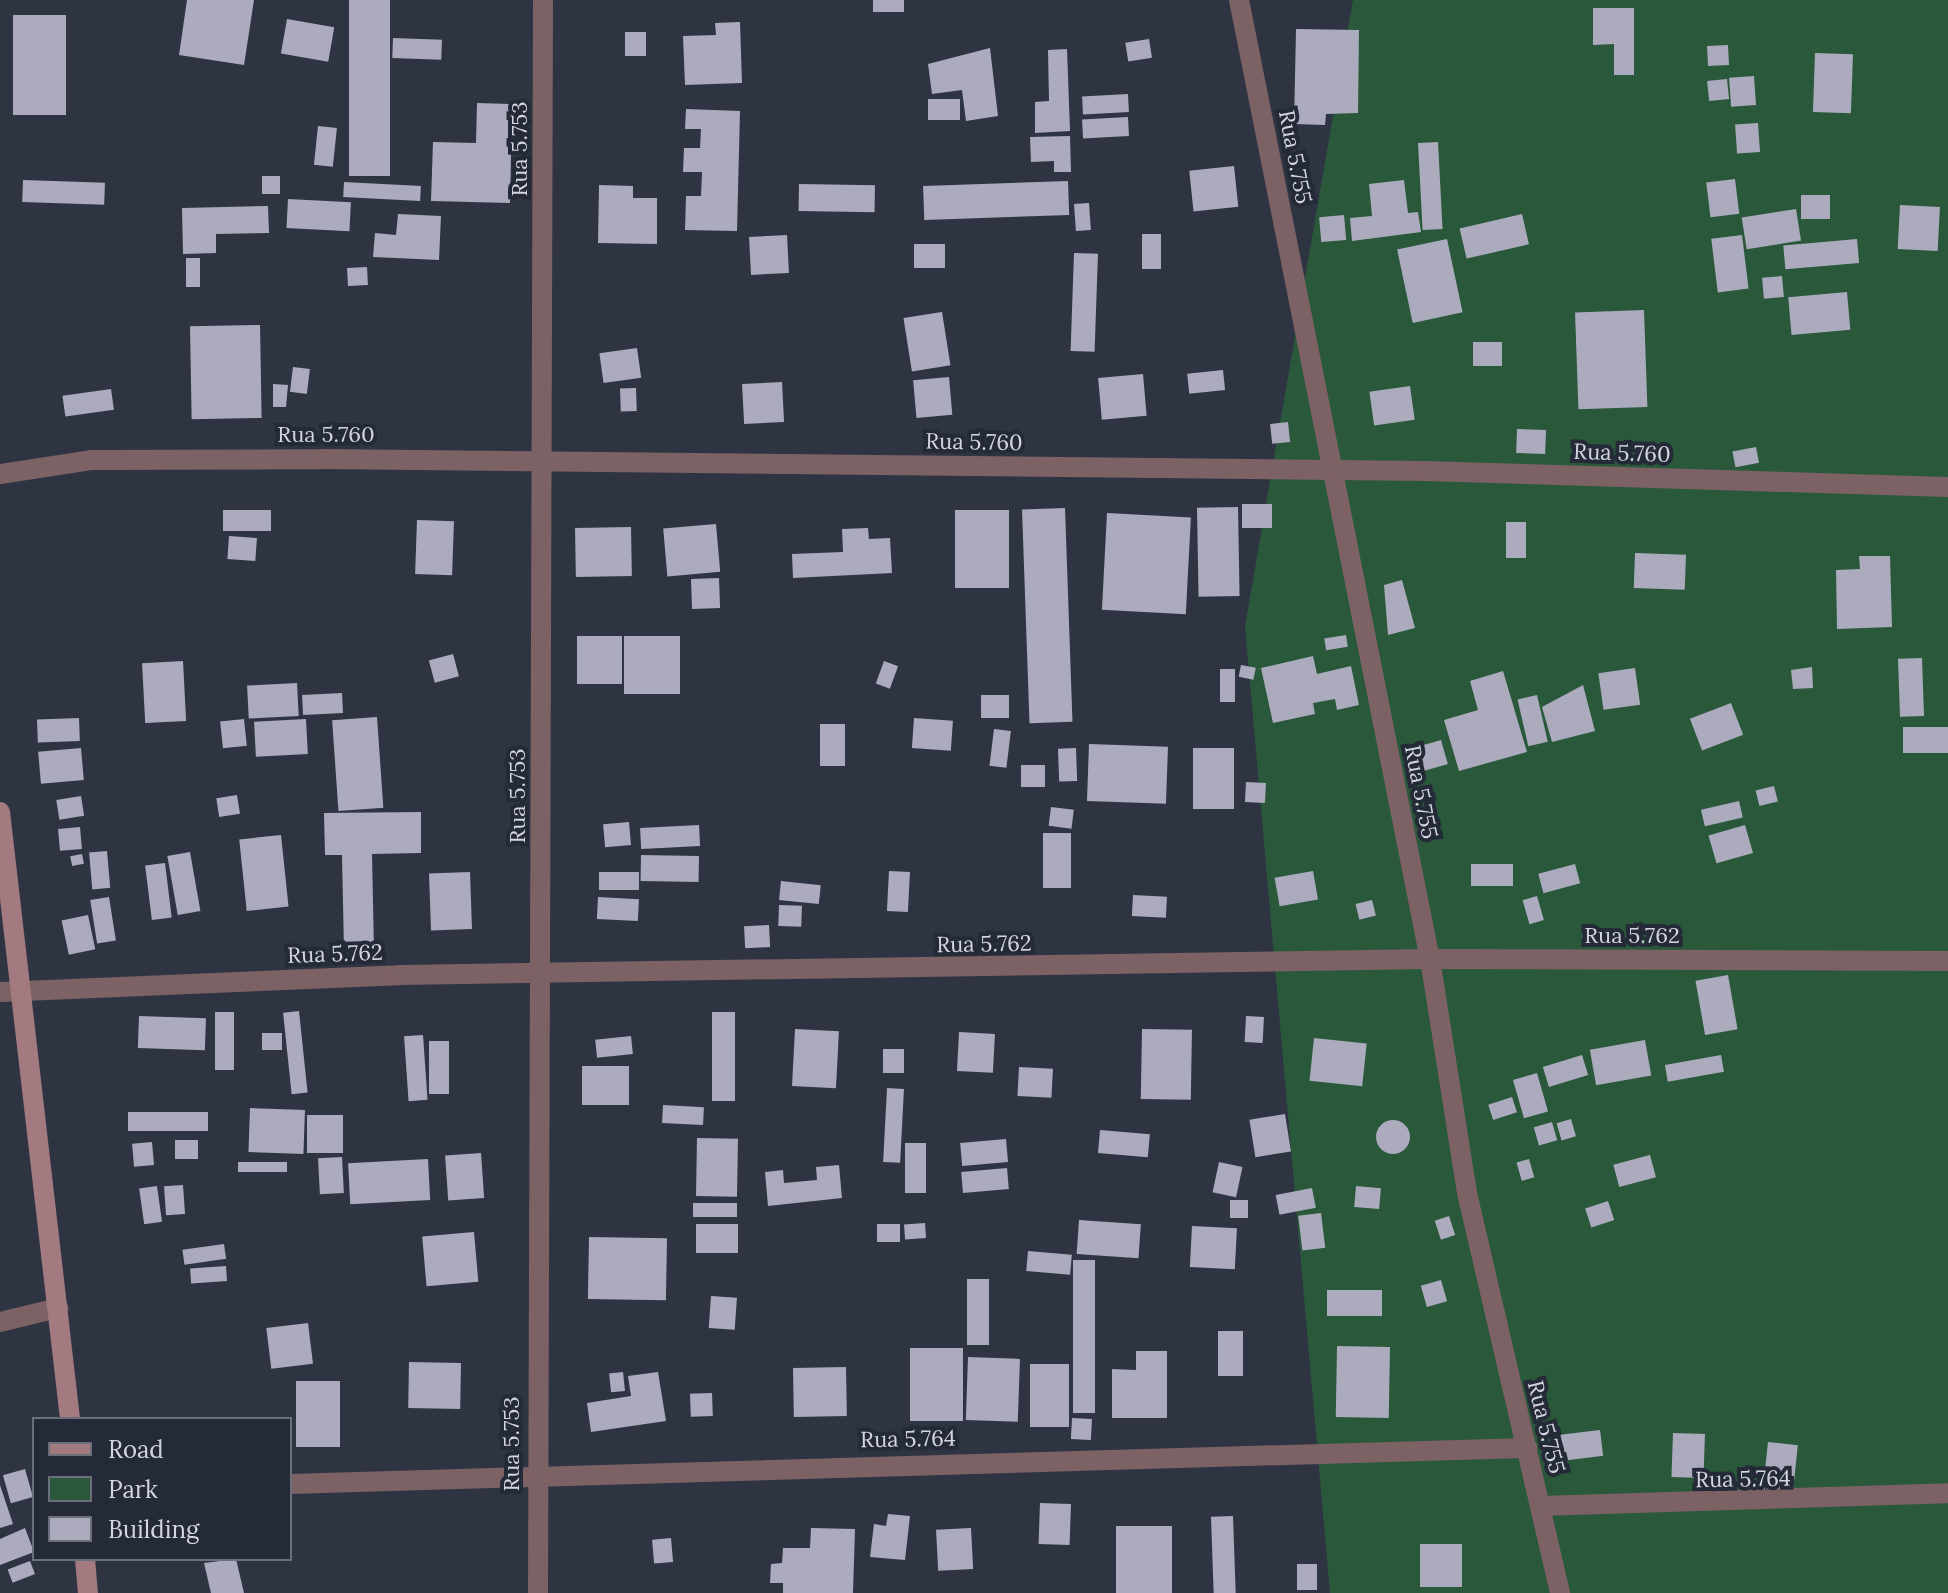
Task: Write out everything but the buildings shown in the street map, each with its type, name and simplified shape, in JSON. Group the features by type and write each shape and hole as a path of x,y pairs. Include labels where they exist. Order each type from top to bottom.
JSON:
{"main road":[{"path":"0,812 10,991 58,1308 70,1417"},
{"path":"85,1561 88,1593"}],"street":[{"name":"Rua 5.753","path":"538,1593 535,1472 545,462 543,0"},
{"name":"Rua 5.755","path":"1239,0 1430,959 1467,1193 1560,1593"},
{"name":"Rua 5.760","path":"0,474 91,460 545,462 1332,470 1948,487"},
{"name":"Rua 5.762","path":"10,991 1430,959 1948,961"},
{"path":"0,1322 58,1308"},
{"name":"Rua 5.764","path":"292,1484 535,1472 1527,1448"},
{"name":"Rua 5.764","path":"1540,1506 1948,1493"}],"green space":[{"path":"1353,0 1948,0 1948,1593 1330,1593 1245,626"}]}
